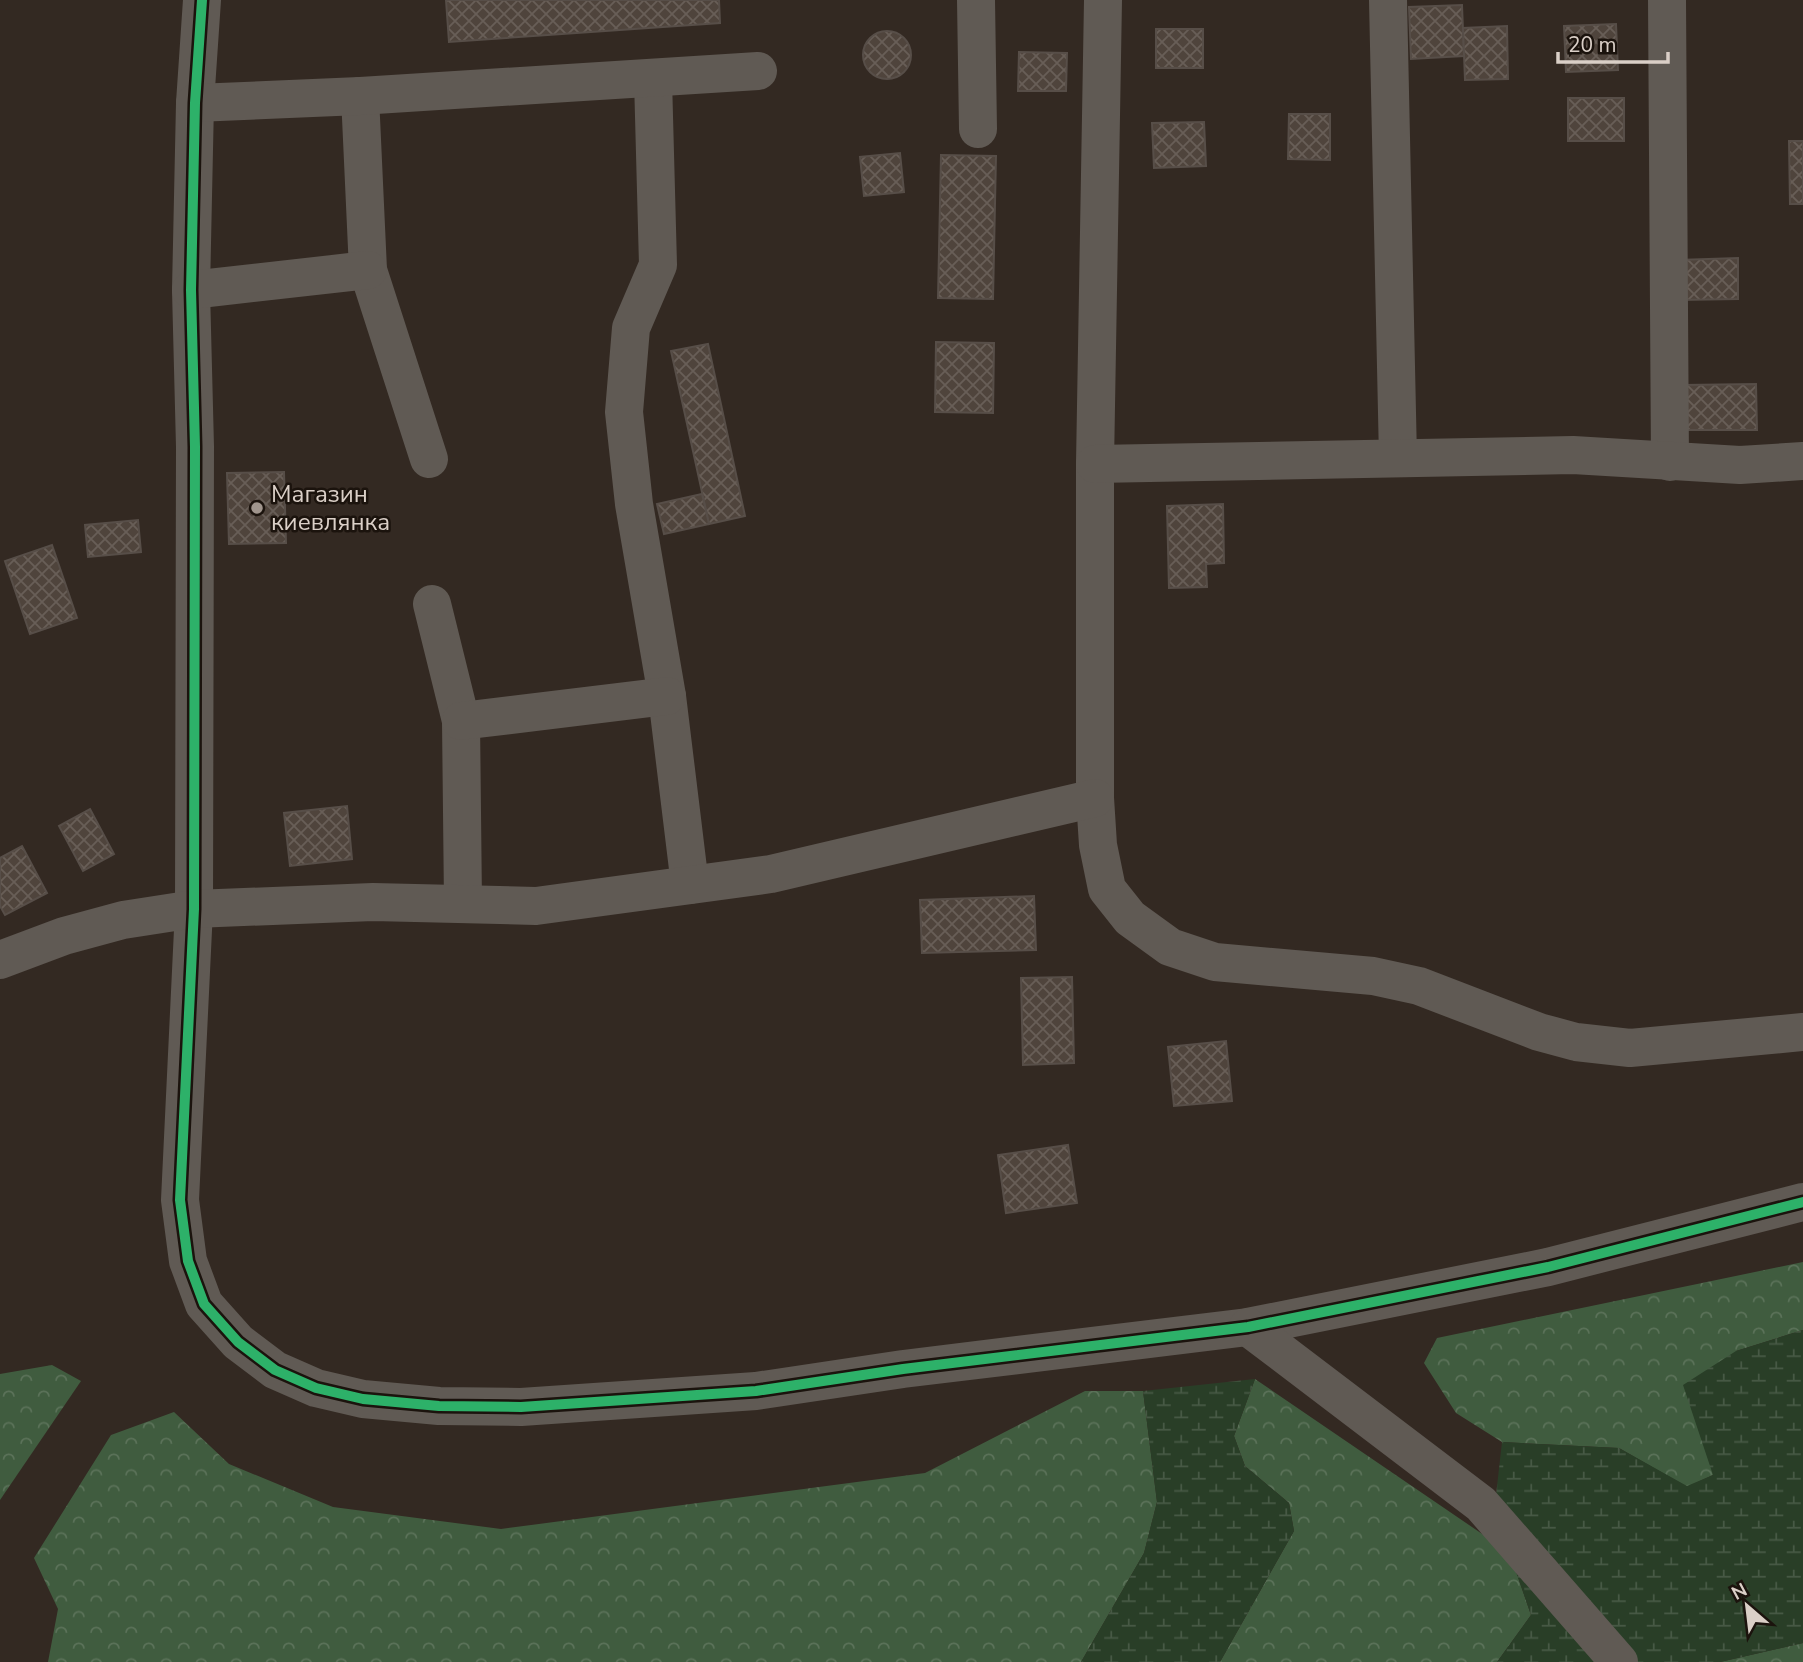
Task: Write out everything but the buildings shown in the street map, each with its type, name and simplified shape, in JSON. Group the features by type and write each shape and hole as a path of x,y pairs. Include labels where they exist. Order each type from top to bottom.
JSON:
{"street":[{"path":"202,0 195,103 191,290 195,447 194,909 180,1200 188,1261 204,1304 238,1342 275,1370 316,1388 363,1399 439,1406 521,1407 756,1391 902,1369 1248,1327 1548,1267 1803,1202"},
{"path":"976,0 978,129"},
{"path":"1103,0 1095,464 1095,798 1098,845 1107,889 1129,918 1170,947 1215,962 1373,976 1419,986 1539,1032 1576,1042 1630,1048 1803,1032"},
{"path":"1388,0 1398,458"},
{"path":"1667,0 1670,462"},
{"path":"195,103 360,96 758,71"},
{"path":"653,79 657,265 631,328 624,412 634,504 667,696 690,885"},
{"path":"360,96 368,271 429,459"},
{"path":"191,290 368,271"},
{"path":"1095,464 1573,455 1740,465 1803,461"},
{"path":"432,604 461,721 463,903"},
{"path":"461,721 667,696"},
{"path":"0,961 64,936 123,920 194,909 373,902 536,906 690,885 783,871 1095,798"},
{"path":"1248,1327 1481,1504 1619,1662"}],"green space":[{"path":"1803,1262 1803,1330 1736,1351 1713,1475 1687,1487 1619,1448 1502,1442 1456,1413 1424,1363 1437,1338"},
{"path":"1803,1330 1803,1643 1720,1662 1497,1662 1531,1615 1512,1560 1491,1540 1502,1442 1619,1448 1687,1486 1713,1475 1683,1385 1736,1351"},
{"path":"52,1365 81,1381 0,1500 0,1374"},
{"path":"1255,1379 1491,1540 1512,1560 1531,1615 1497,1662 1220,1662 1294,1531 1289,1503 1245,1466 1234,1436"},
{"path":"1255,1379 1234,1436 1245,1466 1289,1503 1294,1531 1220,1662 1081,1662 1144,1553 1157,1502 1143,1391"},
{"path":"1085,1391 1143,1391 1157,1502 1144,1553 1081,1662 48,1662 58,1609 34,1558 111,1435 174,1412 229,1464 333,1507 501,1529 925,1473"},
{"path":"1803,1643 1803,1662 1720,1662"}],"cycle path":[{"path":"202,0 195,103 191,290 195,447 194,909 180,1200 188,1261 204,1304 238,1342 275,1370 316,1388 363,1399 439,1406 521,1407 756,1391 903,1369 1248,1327 1548,1267 1803,1202"}],"place":[{"name":"Магазин киевлянка","path":"257,508"}]}
